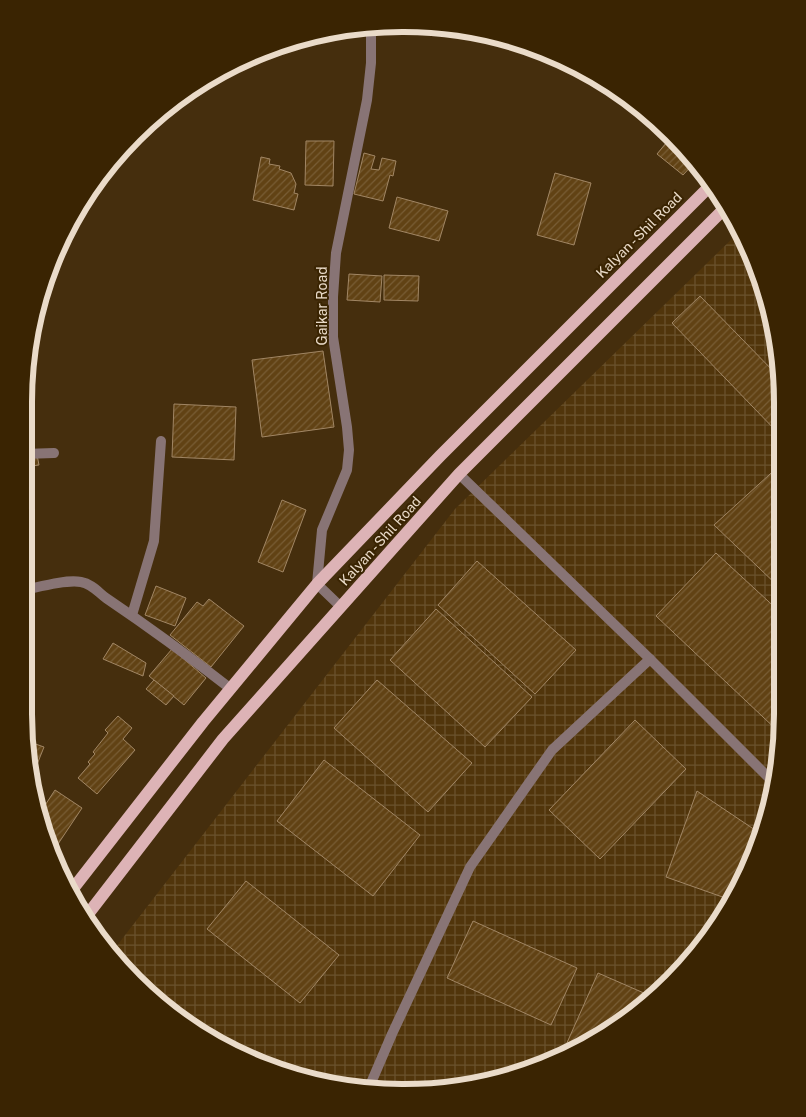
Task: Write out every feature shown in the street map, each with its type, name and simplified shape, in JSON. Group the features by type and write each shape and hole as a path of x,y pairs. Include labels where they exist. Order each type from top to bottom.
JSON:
{"main road":[{"name":"Kalyan - Shil Road","path":"75,886 203,722 317,584 447,450 706,190"},
{"name":"Kalyan - Shil Road","path":"90,912 223,739 459,474 721,212"}],"street":[{"name":"Gaikar Road","path":"317,584 322,530 347,470 349,450 333,337 333,297 336,253 366,100 371,64 372,34"},
{"path":"132,615 154,541 161,441"},
{"path":"32,454 54,453"},
{"path":"459,474 650,658 768,777"},
{"path":"32,589 68,582 81,582 94,587 193,659 231,690"},
{"path":"317,584 341,607"},
{"path":"371,1083 470,867 552,750 650,658"}],"shaded area":[{"path":"734,237 754,284 761,307 770,355 774,403 773,738 761,810 754,833 735,878 724,899 697,940 647,993 629,1008 588,1035 545,1056 499,1072 427,1084 379,1084 307,1072 284,1065 239,1046 197,1022 159,993 115,948 455,509"}],"building":[{"path":"306,141 334,141 333,186 305,185"},
{"path":"666,143 689,168 683,175 657,154"},
{"path":"364,153 375,156 371,169 379,170 382,158 396,161 393,176 390,175 383,201 354,194"},
{"path":"261,157 270,159 269,164 280,166 279,169 291,173 296,184 294,193 298,194 294,210 253,200"},
{"path":"555,173 591,183 574,245 537,235"},
{"path":"397,197 448,211 439,241 389,228"},
{"path":"349,274 382,276 380,302 347,300"},
{"path":"384,275 419,276 418,301 384,300"},
{"path":"700,296 772,370 774,429 672,323"},
{"path":"323,351 334,427 262,437 252,360"},
{"path":"174,404 236,407 234,460 172,457"},
{"path":"32,455 37,455 39,465 32,466"},
{"path":"774,470 774,582 714,525"},
{"path":"282,500 306,510 283,572 258,562"},
{"path":"716,553 774,607 773,727 656,616"},
{"path":"477,561 576,650 535,694 438,605"},
{"path":"156,586 186,598 175,626 145,615"},
{"path":"209,599 244,626 211,667 170,635 197,602 203,606"},
{"path":"436,609 532,697 485,747 390,660"},
{"path":"113,643 146,663 143,676 103,659"},
{"path":"172,649 206,678 184,705 149,676"},
{"path":"154,680 174,696 166,705 146,689"},
{"path":"377,680 472,763 428,812 334,728"},
{"path":"118,716 132,728 123,739 135,750 97,794 78,778 90,764 88,762 95,754 93,752 108,733 105,730"},
{"path":"635,720 686,769 600,859 549,810"},
{"path":"34,743 44,747 37,766"},
{"path":"324,760 420,835 373,896 277,821"},
{"path":"55,790 82,808 57,846 52,833 44,806"},
{"path":"697,791 755,830 745,856 725,898 666,877"},
{"path":"246,881 339,955 300,1003 207,929"},
{"path":"473,921 577,968 551,1025 447,978"},
{"path":"598,973 646,994 609,1022 588,1035 566,1045"}]}
